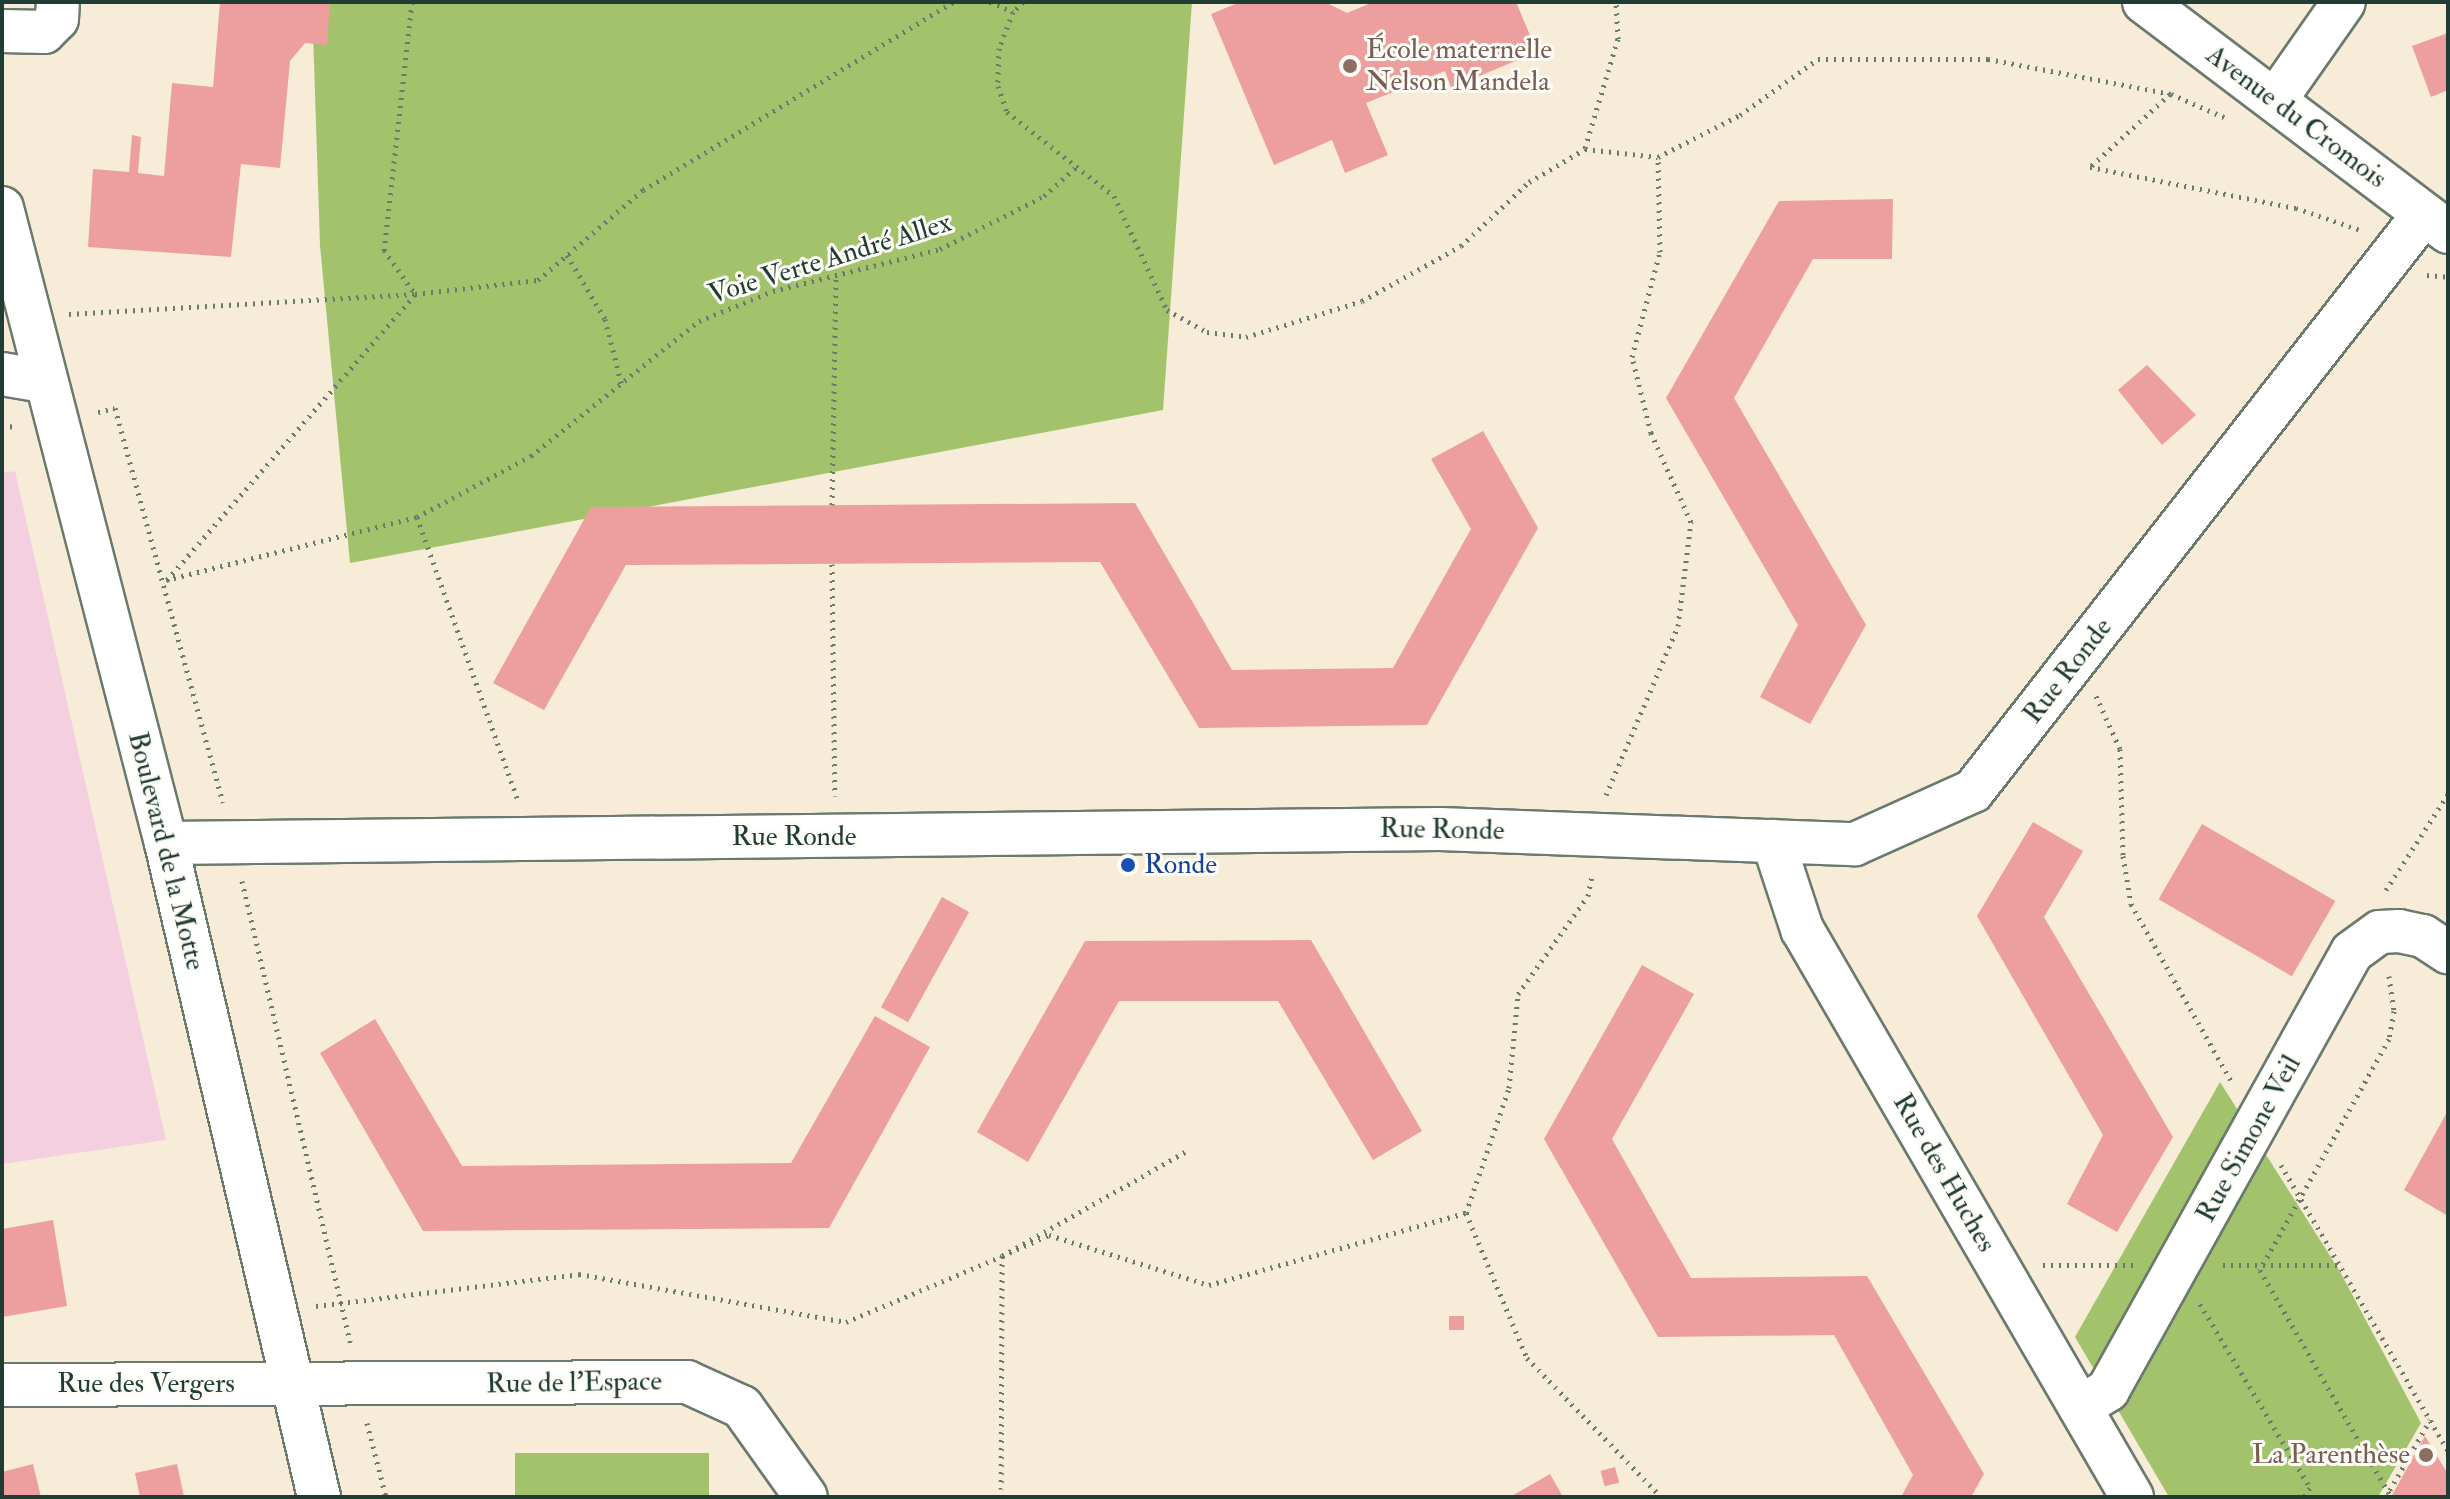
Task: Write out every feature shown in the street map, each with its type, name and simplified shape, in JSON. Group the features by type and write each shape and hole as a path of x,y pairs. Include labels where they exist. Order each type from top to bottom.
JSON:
{"street":[{"path":"2,31 44,32 57,19 58,2"},
{"name":"Avenue du Cromois","path":"2144,2 2436,223"},
{"path":"2276,99 2344,2"},
{"name":"Boulevard de la Motte","path":"2,208 26,316 57,422 166,843 290,1384 319,1497"},
{"name":"Rue Ronde","path":"166,843 1440,829 1855,844 1973,791 2393,252 2436,223"},
{"path":"2,374 43,381"},
{"name":"Rue des Huches","path":"1773,841 1802,929 2132,1497"},
{"path":"2366,942 2423,936 2448,952"},
{"name":"Rue Simone Veil","path":"2080,1407 2108,1390 2177,1265 2366,942"},
{"name":"Rue de l'Espace","path":"290,1384 687,1382 742,1407 806,1497"},
{"name":"Rue des Vergers","path":"2,1385 290,1384"}],"path":[{"path":"412,2 384,250 415,294"},
{"path":"26,316 415,294 538,280 643,190 953,2"},
{"path":"990,2 1013,12"},
{"path":"1023,2 1013,12 999,48 1001,99 1017,123 1114,196 1167,310 1207,332 1246,337 1375,294 1461,246 1529,182 1585,149 1658,157 1740,115 1818,59 1988,59 2171,94 2090,167 2296,208 2355,226 2429,276 2448,277"},
{"path":"1585,149 1618,39 1616,2"},
{"path":"1658,157 1660,252 1632,357 1651,433 1691,522 1678,626 1609,783 1588,896 1518,994 1509,1088 1466,1213 1527,1358 1661,1497"},
{"name":"Voie Verte André Allex","path":"166,580 417,517 531,456 711,314 773,291 940,249 993,226 1044,196 1075,168"},
{"path":"567,255 605,319 622,386"},
{"path":"832,505 836,276"},
{"path":"166,580 415,294"},
{"path":"57,422 115,408 166,580 233,841 343,1301 358,1385 386,1497"},
{"path":"417,517 533,838"},
{"path":"832,564 829,670 837,837"},
{"path":"2388,1495 2260,1270 2389,1039 2394,1011 2366,942 2377,904 2448,794"},
{"path":"1002,1256 1185,1152"},
{"path":"274,1314 343,1301 579,1274 846,1322 1049,1235 1209,1285 1466,1213"},
{"path":"1001,1489 1002,1256"},
{"path":"2177,1265 2310,1488 2304,1497"},
{"path":"2388,1495 2430,1420"}],"shaded area":[{"path":"15,471 166,1140 2,1164 2,473"}],"green space":[{"path":"312,2 1192,2 1163,410 350,563 320,245"},
{"path":"2220,1082 2339,1270 2421,1423 2378,1497 2169,1497 2075,1337"},
{"path":"515,1453 709,1453 709,1497 515,1497"}],"building":[{"path":"220,2 330,2 327,45 305,43 290,61 280,168 241,164 231,257 88,247 93,169 129,172 132,135 141,137 138,173 164,176 172,83 213,87"},
{"path":"1240,2 1325,2 1347,13 1373,2 1516,2 1537,52 1451,88 1445,71 1366,103 1388,155 1345,173 1332,140 1274,165 1211,14"},
{"path":"2448,33 2448,90 2431,97 2412,46"},
{"path":"1893,199 1892,259 1813,259 1734,398 1866,625 1810,724 1760,697 1798,625 1666,398 1779,201"},
{"path":"2147,365 2196,415 2162,445 2118,390"},
{"path":"1483,431 1538,528 1427,725 1199,728 1100,562 626,565 544,710 493,683 591,507 1135,503 1232,670 1393,668 1471,529 1431,459"},
{"path":"2033,822 2083,851 2044,917 2173,1137 2117,1232 2067,1204 2103,1135 1977,916"},
{"path":"2202,824 2335,901 2292,976 2158,899"},
{"path":"942,897 969,912 908,1022 881,1007"},
{"path":"1311,940 1422,1131 1373,1160 1278,1001 1119,1001 1028,1162 977,1132 1085,941"},
{"path":"1642,965 1694,994 1612,1139 1691,1278 1867,1276 1984,1474 1971,1497 1901,1497 1913,1475 1834,1335 1658,1337 1544,1139"},
{"path":"875,1016 930,1047 829,1228 423,1231 320,1053 375,1019 462,1166 791,1163"},
{"path":"2448,1115 2448,1216 2404,1190"},
{"path":"53,1220 67,1306 2,1317 2,1229"},
{"path":"1449,1316 1464,1316 1464,1330 1449,1330"},
{"name":"La Parenthèse","path":"2425,1436 2448,1474 2448,1497 2391,1497"},
{"path":"33,1464 41,1497 2,1497 2,1472"},
{"path":"177,1464 184,1497 140,1497 135,1473"},
{"path":"1615,1467 1619,1482 1605,1486 1601,1471"},
{"path":"1550,1474 1563,1497 1510,1497"}],"place":[{"name":"École maternelle Nelson Mandela","path":"1350,66"},
{"name":"Ronde","path":"1128,865"},
{"name":"La Parenthèse","path":"2426,1455"}]}
